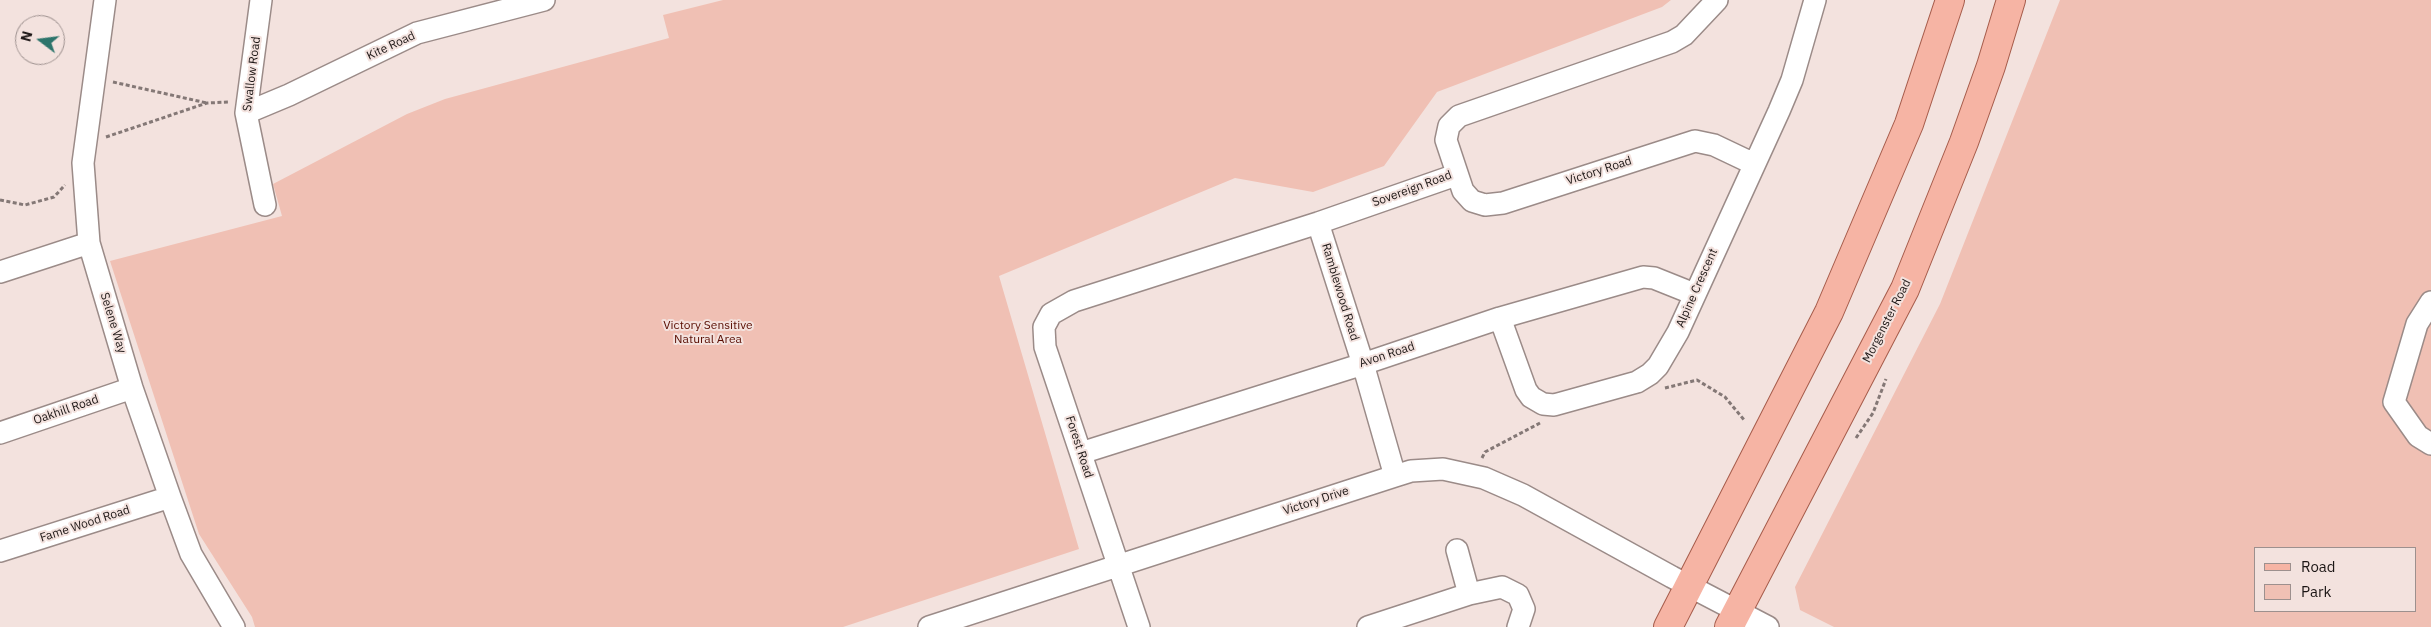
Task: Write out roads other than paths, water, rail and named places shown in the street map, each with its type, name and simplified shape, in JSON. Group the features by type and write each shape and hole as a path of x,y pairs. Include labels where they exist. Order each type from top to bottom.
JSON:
{"main road":[{"path":"1668,627 1829,312 1906,132 1950,0"},
{"name":"Morgenster Road","path":"1733,619 1905,289 1964,142 1992,66 2011,0"}],"street":[{"name":"Selene Way","path":"106,0 83,163 89,243 132,388 170,497 191,554 228,625"},
{"name":"Swallow Road","path":"261,0 246,107 265,205"},
{"name":"Kite Road","path":"246,107 289,95 417,34 544,0"},
{"name":"Sovereign Road","path":"1044,328 1047,320 1056,310 1074,301 1318,223 1456,174 1446,140 1449,126 1459,116 1672,42 1688,31 1717,0"},
{"name":"Alpine Crescent","path":"1500,318 1526,390 1534,400 1543,404 1554,405 1637,382 1650,374 1658,366 1678,332 1792,80 1815,0"},
{"name":"Victory Road","path":"1456,174 1468,197 1477,203 1485,205 1503,203 1695,141 1714,145 1754,164"},
{"name":"Ramblewood Road","path":"1318,223 1363,364 1394,476"},
{"path":"0,272 89,243"},
{"name":"Avon Road","path":"1081,453 1363,364 1500,318 1643,277 1654,278 1694,294"},
{"path":"2431,302 2417,324 2394,402 2418,436 2431,444"},
{"name":"Forest Road","path":"1044,328 1045,348 1139,627"},
{"name":"Oakhill Road","path":"0,433 132,388"},
{"name":"Victory Drive","path":"930,627 1394,476 1411,471 1442,469 1484,478 1523,495 1690,586 1733,619 1768,627"},
{"name":"Fame Wood Road","path":"0,552 170,497"},
{"path":"1456,550 1469,594"},
{"path":"1368,627 1469,594 1502,587 1518,595 1524,609 1518,627"}],"park label":[{"name":"Victory Sensitive Natural Area","path":"708,333"}]}
